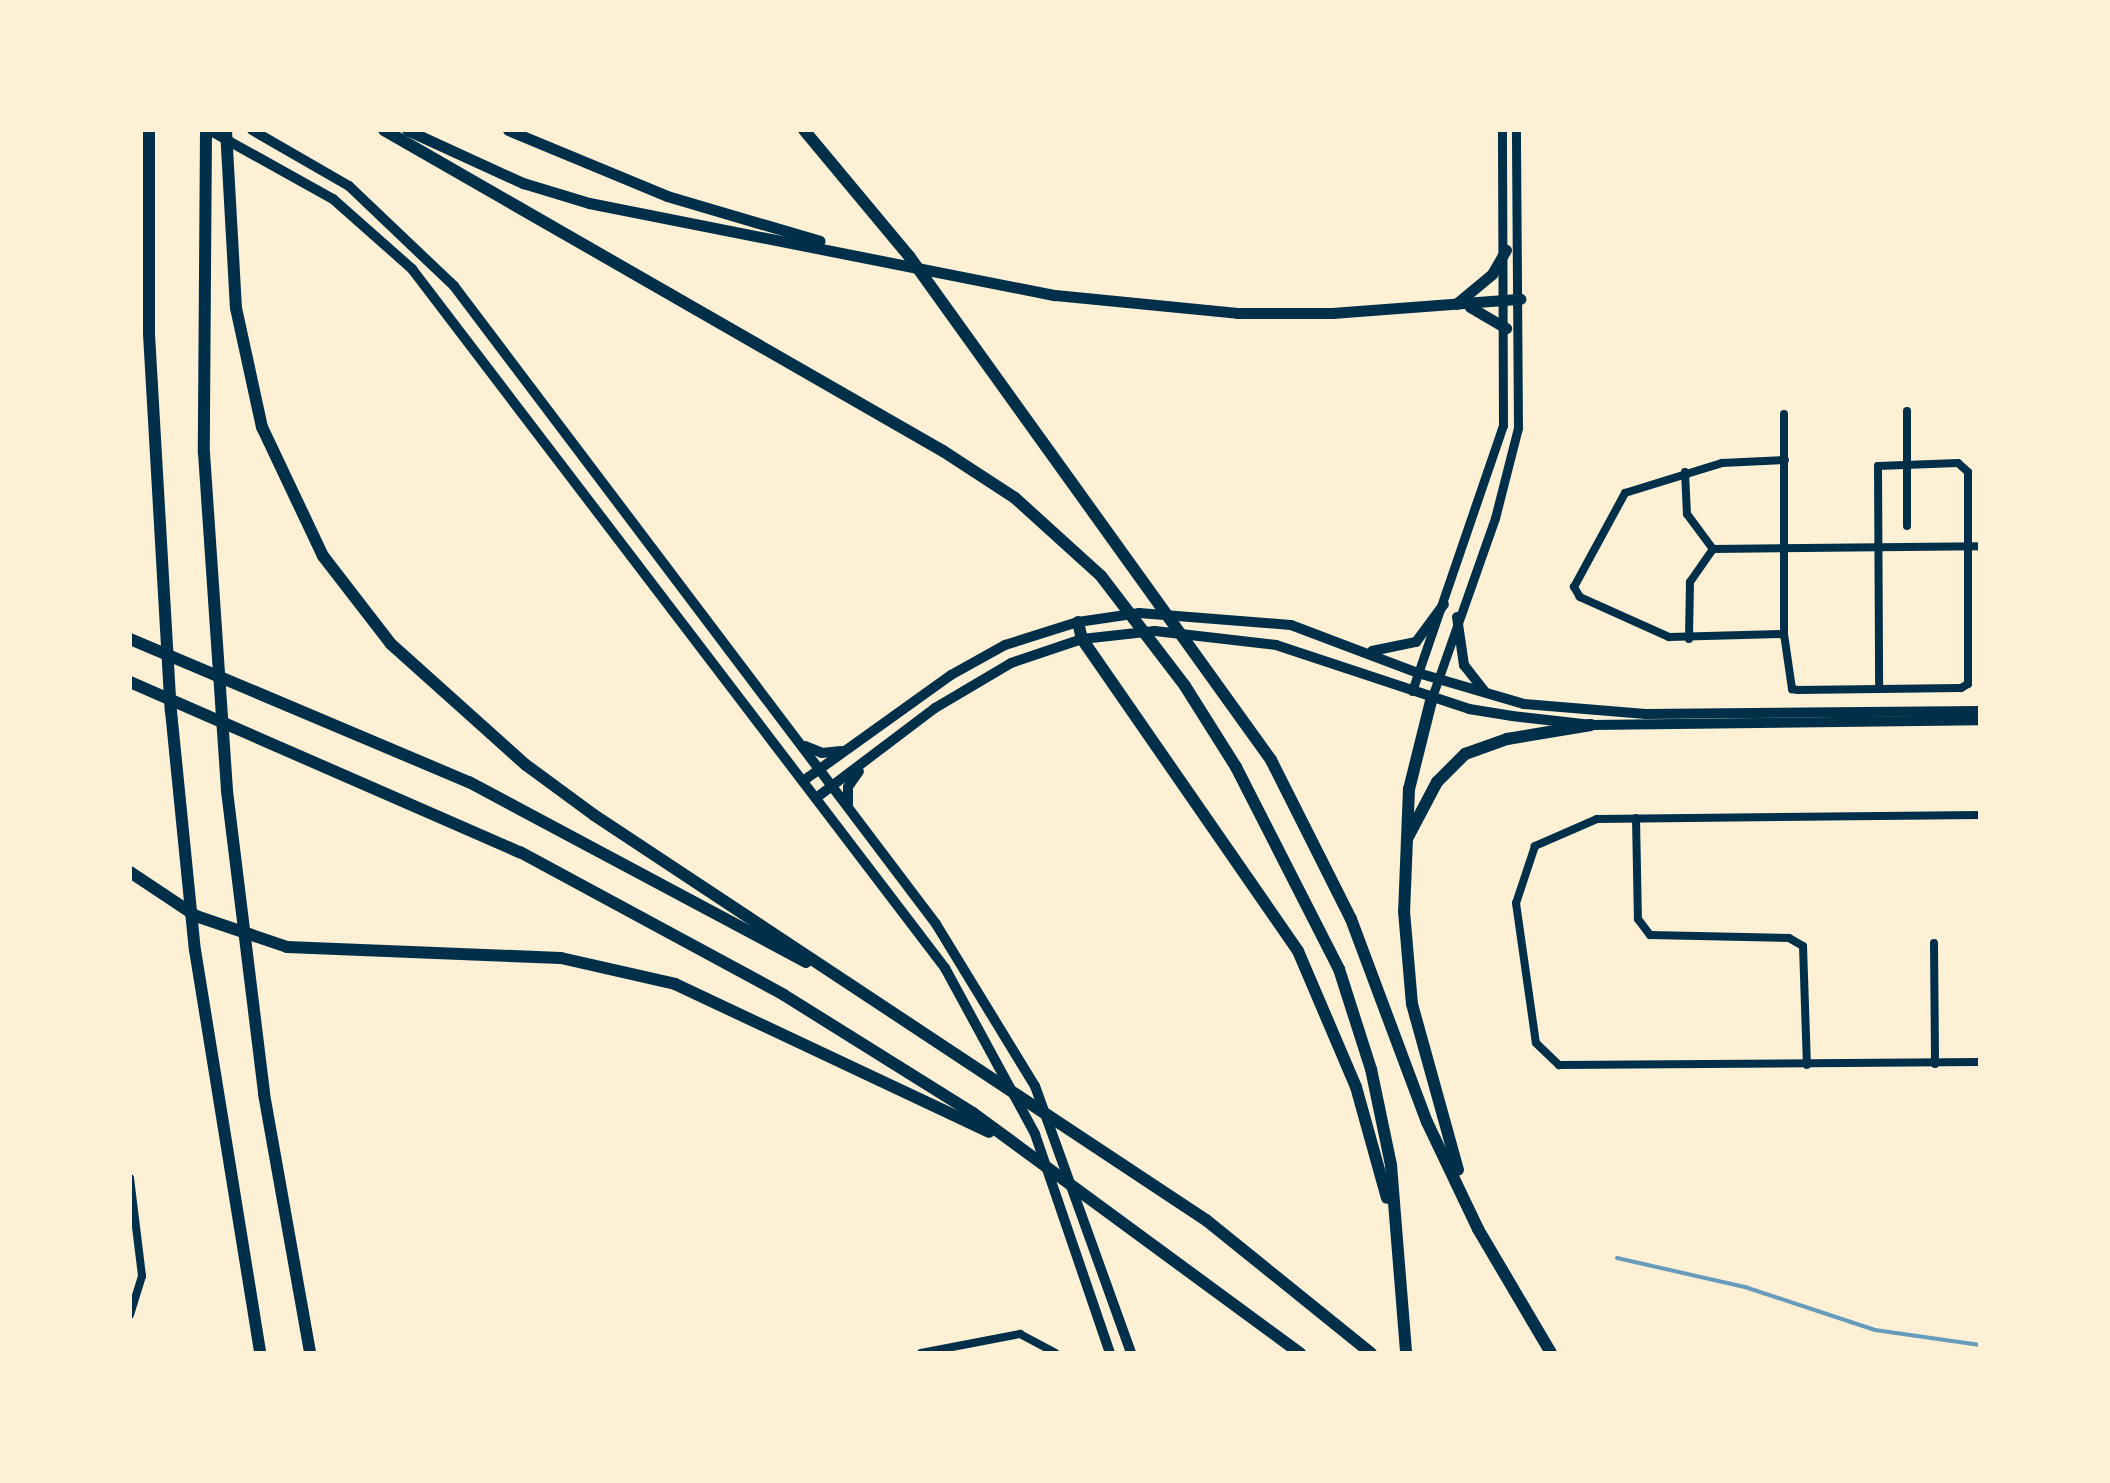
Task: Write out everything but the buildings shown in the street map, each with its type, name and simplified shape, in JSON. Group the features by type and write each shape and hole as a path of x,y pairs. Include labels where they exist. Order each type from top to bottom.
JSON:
{"highway":[{"path":"149,130 149,334 171,711 195,950 260,1353"},
{"path":"208,130 204,453 227,791 259,1058 310,1353"},
{"path":"226,130 232,266 250,384 296,508 345,588 392,644 526,765 655,858 1206,1220 1371,1353"},
{"path":"384,130 943,451 1015,498 1100,576 1185,686 1284,851 1339,969 1372,1070 1399,1250 1406,1353"},
{"path":"804,130 868,202 1151,586 1214,675 1318,844 1427,1122 1478,1229 1551,1353"},
{"path":"1078,622 1082,638 1298,951 1356,1087 1399,1250"},
{"path":"130,639 282,700 570,832 869,997"},
{"path":"130,682 294,748 520,852 784,995 1009,1141 1300,1353"},
{"path":"1432,697 1409,789 1404,846 1412,1004 1436,1106 1478,1229"},
{"path":"1404,846 1437,782 1465,754 1507,739 1592,724"},
{"path":"133,875 231,932 324,952 500,953 622,969 727,1005 1009,1141"}],"main road":[{"path":"208,130 296,177 382,238 433,292 952,978 1034,1134 1110,1353"},
{"path":"252,130 311,162 396,224 454,286 849,808 994,1011 1035,1086 1108,1280 1131,1353"},
{"path":"407,130 523,183 589,202 1148,306 1332,314 1520,299"},
{"path":"508,130 668,196 878,258"},
{"path":"1456,304 1492,274 1506,250"},
{"path":"1456,304 1488,312 1506,328"},
{"path":"1351,648 1387,652 1412,645 1444,604"},
{"path":"803,781 951,674 1005,645 1078,622 1139,613 1232,615 1290,625 1418,674 1488,695 1646,714 1980,711"},
{"path":"1456,617 1464,665 1488,695"},
{"path":"816,798 868,758 1011,663 1082,638 1155,631 1226,636 1276,645 1468,709 1592,724 1980,720"},
{"path":"800,742 822,753 850,748"},
{"path":"849,808 848,786 868,758"}],"street":[{"path":"1412,691 1495,463 1507,384 1502,130"},
{"path":"1432,697 1456,617 1495,518 1518,428 1516,130"},
{"path":"1907,411 1907,526"},
{"path":"1784,414 1784,634 1792,689 1879,689 1968,684 1965,468 1908,462 1878,466 1879,689"},
{"path":"1784,634 1689,639 1618,616 1580,597 1574,588 1619,497 1685,472 1785,460"},
{"path":"1685,472 1687,514 1713,549"},
{"path":"1713,549 1980,546"},
{"path":"1689,639 1690,582 1713,549"},
{"path":"1980,815 1636,818 1586,822 1545,838 1532,854 1516,903 1538,1051 1568,1067 1980,1062"},
{"path":"1636,818 1638,919 1650,935 1784,938 1803,946 1807,1065"},
{"path":"1934,943 1935,1064"},
{"path":"130,1178 142,1276 130,1315"},
{"path":"921,1353 1008,1334 1048,1345 1055,1353"}],"waterway":[{"path":"1617,1258 1745,1287 1875,1330 1980,1345"}]}
